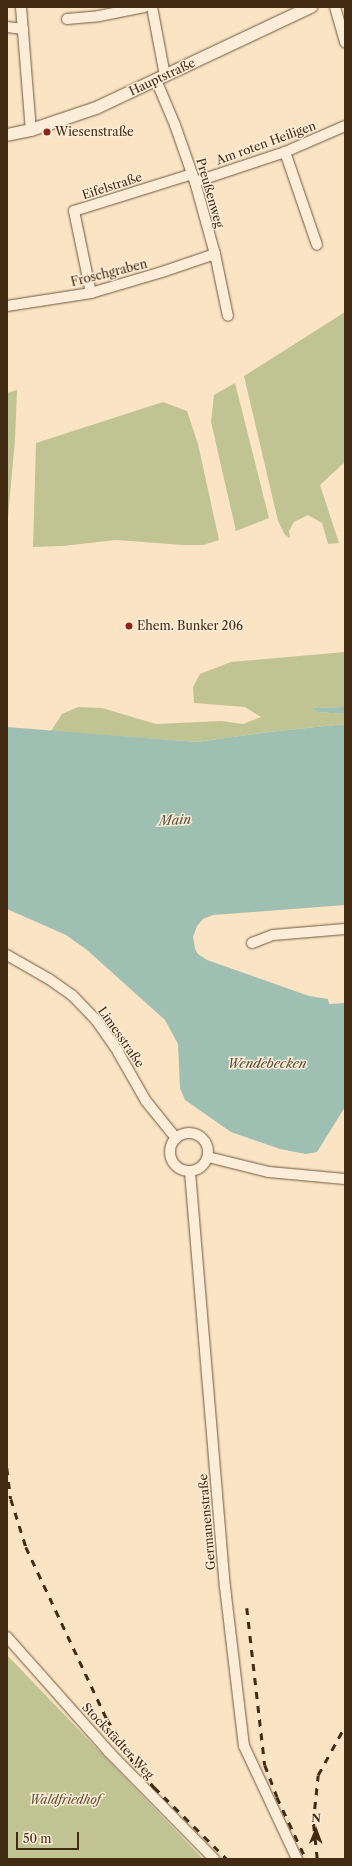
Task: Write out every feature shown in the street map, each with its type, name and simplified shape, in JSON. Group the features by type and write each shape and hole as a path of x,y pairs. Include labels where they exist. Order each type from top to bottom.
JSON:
{"street":[{"path":"21,7 31,130"},
{"path":"67,19 100,16 144,7"},
{"name":"Preußenweg","path":"152,7 160,78 194,178 215,254 228,316"},
{"name":"Hauptstraße","path":"7,135 31,130 96,108 311,7"},
{"path":"335,7 345,43"},
{"path":"7,28 23,28"},
{"name":"Am roten Heiligen","path":"194,178 284,152 345,126"},
{"path":"284,152 317,245"},
{"name":"Eifelstraße","path":"91,293 74,211 194,178"},
{"name":"Froschgraben","path":"7,306 91,293 162,272 215,254"},
{"path":"252,943 273,935 345,929"},
{"name":"Limesstraße","path":"7,955 50,979 72,995 96,1020 118,1052 146,1101 176,1138"},
{"path":"187,1133 199,1136 207,1145 208,1157 203,1166 190,1172 179,1169 172,1160 170,1149 176,1138 187,1133"},
{"path":"208,1157 269,1172 345,1180"},
{"name":"Germanenstraße","path":"190,1172 225,1581 244,1746 297,1859"},
{"name":"Stockstadter Weg","path":"7,1637 109,1752 214,1859"}],"green space":[{"path":"345,312 345,462 320,485 339,543 328,544 322,523 308,515 294,522 289,531 290,538 285,535 278,521 244,376"},
{"path":"235,383 269,518 236,531 211,422 214,395"},
{"path":"17,390 15,440 7,528 7,393"},
{"path":"163,402 187,411 198,444 219,540 203,545 116,540 63,546 33,547 36,443"},
{"path":"345,652 345,707 312,708 318,712 345,714 345,724 269,732 197,742 51,731 62,714 78,707 102,708 156,724 222,721 243,724 261,717 245,707 194,703 193,687 200,674 231,662"},
{"name":"Waldfriedhof","path":"7,1655 203,1859 7,1859"}],"water":[{"path":"345,707 345,714 318,712 312,708"},
{"path":"345,724 345,905 213,915 203,919 197,926 193,937 195,949 198,954 207,960 309,996 328,999 329,1004 345,1003 345,1107 317,1152 306,1154 280,1149 231,1132 185,1100 180,1088 178,1044 165,1020 87,950 66,935 7,909 7,727 197,742 269,732"}],"railway":[{"path":"7,1468 11,1499 26,1547 107,1719 133,1762 154,1787 227,1859"},
{"path":"247,1608 265,1765 277,1797 306,1859"},
{"path":"317,1859 313,1823 318,1775 345,1726"}],"place":[{"name":"Wiesenstraße","path":"47,132"},
{"name":"Ehem. Bunker 206","path":"129,626"}],"water label":[{"name":"Main","path":"175,820"},
{"name":"Wendebecken","path":"267,1063"}]}
